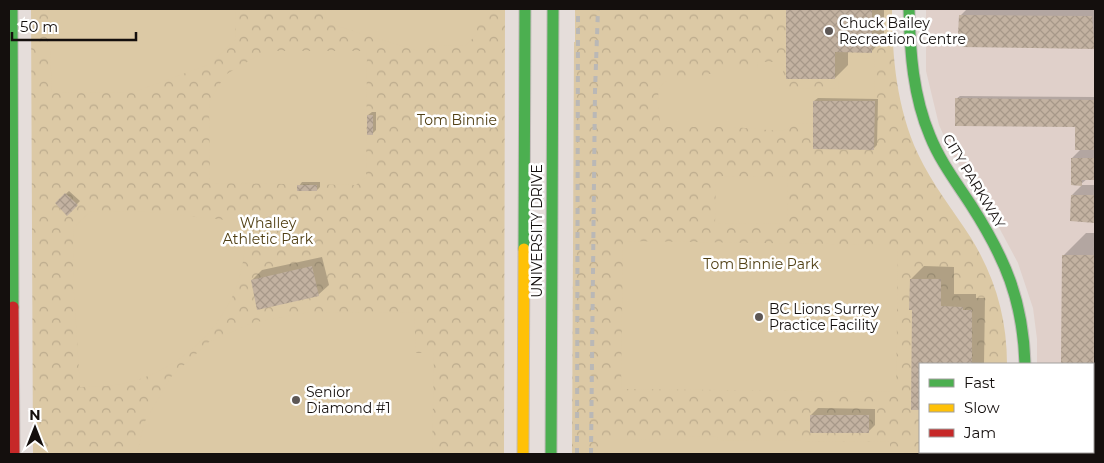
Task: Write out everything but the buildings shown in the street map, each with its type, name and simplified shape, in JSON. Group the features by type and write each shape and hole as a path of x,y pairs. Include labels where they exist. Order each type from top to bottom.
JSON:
{"main road":[{"path":"12,9 14,454"},
{"name":"UNIVERSITY DRIVE","path":"523,454 525,9"},
{"name":"UNIVERSITY DRIVE","path":"551,454 553,9"},
{"name":"CITY PARKWAY","path":"909,9 911,52 921,110 938,154 988,232 1010,274 1020,308 1025,363"}],"shaded area":[{"path":"926,9 1095,9 1095,430 1094,363 1037,363 1037,339 1033,308 1018,263 995,220 952,154 939,125 926,71"}],"green space":[{"name":"Whalley Athletic Park","path":"31,9 505,9 504,454 33,454"},
{"path":"48,9 236,9 235,40 210,64 134,92 52,93"},
{"path":"326,9 477,9 477,34 465,46 430,45 418,51 324,22"},
{"name":"Tom Binnie Park","path":"575,9 892,9 897,83 911,137 930,176 971,238 987,268 998,298 1005,330 1007,363 919,363 919,453 1007,454 572,454"},
{"path":"266,51 367,51 366,177 356,185 210,183 209,103 225,75"},
{"path":"875,58 874,150 813,149 813,123 793,124 788,129 779,131 734,127 666,127 661,124 658,94 661,85 667,81 707,81 707,74 715,74 715,68 757,68 758,62 783,62 783,88 838,89 839,59"},
{"path":"716,176 788,177 787,224 715,223"},
{"path":"91,211 146,212 246,222 245,240 241,271 235,291 213,328 198,344 181,358 142,378 117,385 80,387 74,293 73,228"},
{"name":"BC Lions Surrey Practice Facility","path":"623,241 898,245 896,392 621,389"},
{"name":"Senior Diamond #1","path":"309,312 414,313 416,353 434,353 432,454 137,454 144,423 171,377 209,342 252,323"},
{"path":"684,436 717,437 718,440 890,442 890,454 611,454 611,439 684,440"}],"railway":[{"path":"577,454 578,9"},
{"path":"591,454 595,91 598,9"}],"traffic: fast":[{"path":"12,9 13,307"},
{"path":"524,249 525,9"},
{"path":"551,454 553,9"},
{"path":"909,9 910,41 916,90 924,121 939,154 994,243 1010,280 1024,341 1025,363"}],"traffic: slow":[{"path":"523,454 524,249"}],"traffic: jam":[{"path":"13,307 14,454"}],"place":[{"name":"Chuck Bailey Recreation Centre","path":"829,31"},
{"name":"BC Lions Surrey Practice Facility","path":"759,317"},
{"name":"Senior Diamond #1","path":"296,400"}],"park label":[{"name":"Tom Binnie","path":"457,120"}]}
